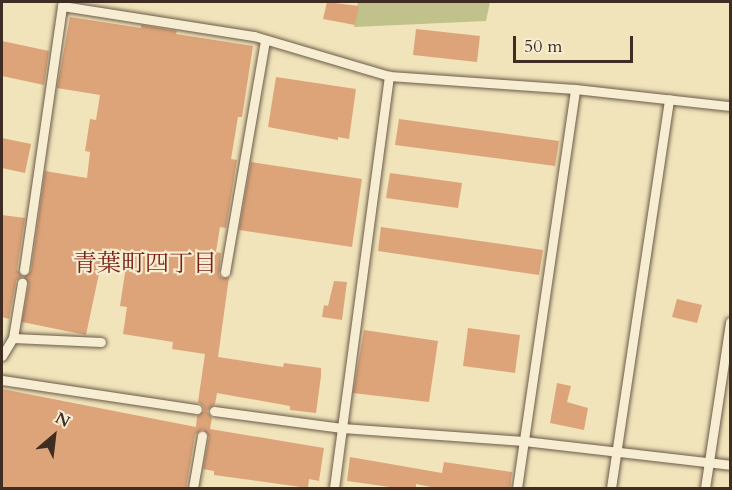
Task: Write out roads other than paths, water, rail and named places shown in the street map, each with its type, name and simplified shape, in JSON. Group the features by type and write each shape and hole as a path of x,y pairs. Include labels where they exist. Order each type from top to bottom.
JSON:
{"lane":[{"path":"24,270 62,6 254,36 389,76 575,89 730,106"},
{"path":"225,272 265,41"},
{"path":"334,489 389,76"},
{"path":"518,489 575,89"},
{"path":"611,489 669,99"},
{"path":"2,356 13,338 22,283"},
{"path":"705,489 730,322"},
{"path":"13,338 102,342"},
{"path":"2,380 197,409"},
{"path":"214,411 342,428 524,441 730,465"},
{"path":"193,489 202,436"}],"district":[{"name":"青葉町四丁目","path":"145,264"}]}
